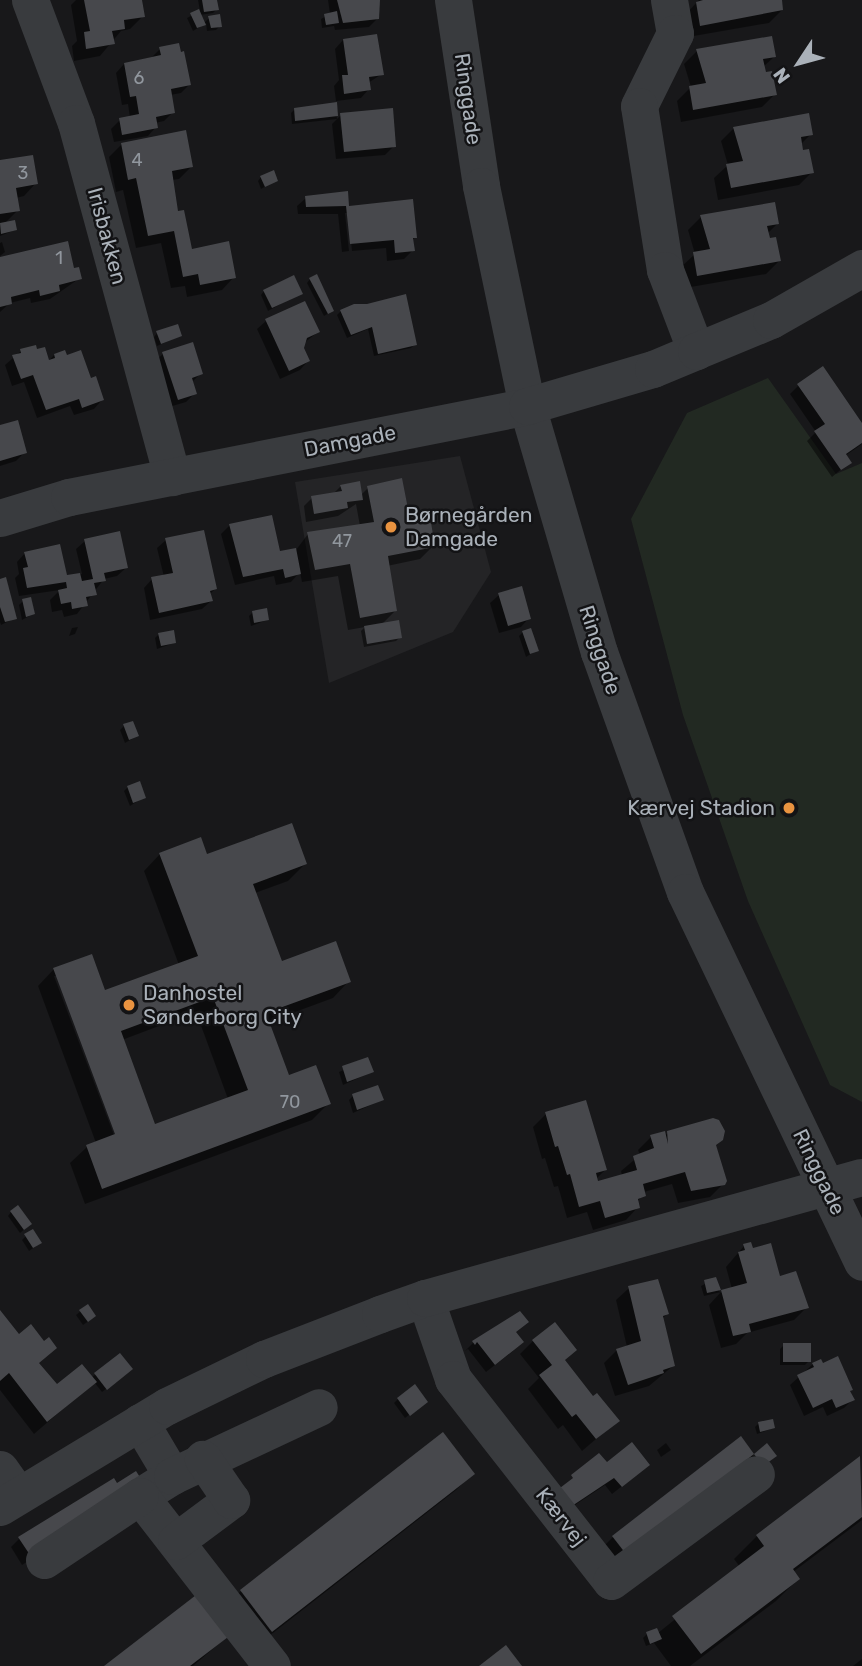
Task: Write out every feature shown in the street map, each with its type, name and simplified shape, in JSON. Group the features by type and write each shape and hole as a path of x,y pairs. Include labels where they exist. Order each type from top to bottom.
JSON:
{"street":[{"name":"Irisbakken","path":"30,0 76,123 172,477"},
{"name":"Ringgade","path":"453,0 481,186 527,407 599,652 685,892 862,1262"},
{"path":"669,0 675,33 639,106 666,270 696,351"},
{"name":"Damgade","path":"0,518 69,497 527,407 653,369 771,320 862,268"},
{"path":"6,1491 264,1359 425,1298 862,1177"},
{"name":"Kærvej","path":"425,1298 453,1379 611,1581 755,1474"},
{"path":"44,1560 140,1496 188,1468 319,1407"},
{"path":"140,1422 188,1468 231,1500 176,1541"},
{"path":"140,1496 272,1666"}],"shaded area":[{"name":"Kærvej Stadion","path":"768,378 836,474 862,463 862,1102 830,1085 748,901 683,715 631,519 687,413"},
{"name":"Børnegården Damgade","path":"460,456 491,572 453,632 329,683 295,482"}],"building":[{"path":"84,0 142,0 145,17 124,20 125,29 112,31 115,44 86,49 84,32 90,31"},
{"path":"202,0 217,0 219,10 204,12"},
{"path":"337,0 380,0 379,19 343,23"},
{"path":"782,0 783,10 700,26 696,2"},
{"path":"199,9 206,25 197,28 190,13"},
{"path":"337,11 339,23 326,25 324,14"},
{"path":"220,14 222,27 211,28 208,16"},
{"path":"377,34 384,75 369,77 371,90 344,94 342,75 348,75 343,39"},
{"path":"772,36 776,57 763,59 766,72 772,71 777,95 693,110 689,86 706,83 696,49"},
{"path":"179,43 181,52 184,51 191,85 171,89 175,113 156,117 158,128 122,135 119,118 139,114 136,96 130,97 124,63 161,55 159,47"},
{"path":"337,102 338,116 295,121 294,108"},
{"path":"393,108 396,147 344,152 340,113"},
{"path":"809,113 813,135 801,137 803,150 809,149 814,173 731,188 726,164 743,161 733,127"},
{"path":"186,130 193,167 172,171 178,211 184,210 192,249 229,241 236,278 200,285 198,274 183,277 174,231 148,236 136,178 128,180 121,143"},
{"path":"33,155 38,184 16,188 20,211 0,214 0,160"},
{"path":"274,170 278,181 265,187 260,176"},
{"path":"348,191 349,206 413,199 417,238 413,238 415,251 395,253 394,240 350,244 346,206 306,207 305,196"},
{"path":"775,202 779,224 767,226 770,238 776,237 781,261 697,276 693,252 710,249 700,215"},
{"path":"15,220 17,230 1,234 0,223"},
{"path":"68,241 74,268 79,267 82,279 59,285 60,291 40,296 39,290 11,297 12,304 0,307 0,257"},
{"path":"317,274 334,311 328,314 309,278"},
{"path":"294,275 303,294 272,308 263,290"},
{"path":"406,294 417,345 378,354 372,327 351,335 340,310 354,304 367,304"},
{"path":"305,301 320,332 307,338 304,348 310,361 289,371 265,319"},
{"path":"178,324 182,336 161,344 156,331"},
{"path":"193,342 203,374 192,378 197,394 178,400 162,352"},
{"path":"36,345 37,349 45,347 49,360 55,358 54,354 65,350 67,355 81,350 91,378 96,376 104,400 82,408 79,399 46,410 33,375 21,379 12,355 21,353 20,349"},
{"path":"823,366 862,423 862,443 846,454 852,463 841,470 814,431 825,424 797,384"},
{"path":"18,420 27,453 0,461 0,425"},
{"name":"Børnegården Damgade","path":"402,478 409,514 429,510 435,547 388,556 397,611 360,618 350,564 315,570 307,532 374,522 367,486"},
{"path":"360,481 363,500 347,502 348,508 314,514 311,496 342,491 340,485"},
{"path":"272,515 280,551 296,548 301,574 285,578 283,569 243,577 229,524"},
{"path":"204,530 217,589 210,591 213,601 159,613 151,577 173,573 165,538"},
{"path":"120,531 128,568 104,573 106,581 94,583 97,595 86,597 88,606 72,609 71,602 61,604 58,590 67,588 66,582 27,588 23,568 28,567 24,552 60,544 67,575 80,573 82,581 93,579 84,539"},
{"path":"6,577 17,619 5,622 0,607 0,579"},
{"path":"522,586 531,619 508,626 498,593"},
{"path":"31,597 35,614 26,617 22,599"},
{"path":"267,608 269,620 254,623 252,611"},
{"path":"399,620 402,638 367,644 364,626"},
{"path":"531,628 539,651 530,654 522,631"},
{"path":"174,630 176,643 161,646 158,633"},
{"path":"133,721 139,736 129,740 123,724"},
{"path":"140,781 146,798 133,803 127,786"},
{"name":"Danhostel Sønderborg City","path":"292,823 307,864 253,884 282,961 336,941 351,982 266,1013 289,1075 316,1065 331,1104 102,1189 86,1145 115,1134 53,968 92,954 105,990 198,956 159,853 201,837 207,854","holes":["213,997 248,1090 155,1124 121,1031"]},
{"path":"368,1057 374,1072 347,1082 342,1066"},
{"path":"378,1085 384,1100 357,1110 352,1094"},
{"path":"586,1100 607,1170 596,1173 598,1181 637,1170 633,1156 654,1148 650,1135 665,1131 668,1144 667,1131 713,1118 719,1120 725,1131 723,1140 716,1145 727,1181 725,1185 691,1191 685,1172 643,1184 646,1196 638,1199 640,1208 605,1218 600,1201 579,1207 570,1174 567,1175 558,1146 555,1147 545,1112"},
{"path":"18,1205 32,1224 24,1230 10,1211"},
{"path":"33,1229 42,1243 33,1248 24,1234"},
{"path":"751,1242 753,1248 771,1243 780,1276 796,1271 809,1308 749,1324 751,1332 733,1336 721,1290 747,1283 738,1252 745,1250 743,1244"},
{"path":"716,1277 721,1290 707,1293 704,1280"},
{"path":"658,1279 669,1314 663,1316 675,1366 663,1370 664,1373 628,1385 616,1349 641,1341 628,1286"},
{"path":"88,1304 96,1316 88,1322 79,1310"},
{"path":"0,1310 19,1334 31,1324 44,1341 49,1337 57,1348 39,1363 57,1384 82,1364 97,1382 47,1422 9,1373 0,1381"},
{"path":"520,1311 529,1322 516,1332 524,1342 495,1365 477,1342 475,1345 472,1341"},
{"path":"555,1322 577,1350 565,1360 593,1396 597,1393 620,1421 596,1439 576,1414 572,1417 539,1375 552,1365 532,1340"},
{"path":"783,1343 811,1343 811,1362 783,1362"},
{"path":"120,1353 133,1369 107,1390 94,1373"},
{"path":"838,1356 855,1400 836,1408 832,1399 813,1408 797,1375 814,1367 812,1363 821,1359 823,1363"},
{"path":"415,1384 428,1402 410,1416 397,1398"},
{"path":"773,1419 775,1428 760,1432 758,1422"},
{"path":"443,1432 475,1474 272,1632 240,1590"},
{"path":"741,1436 754,1454 626,1554 612,1536"},
{"path":"632,1442 650,1465 622,1487 614,1478 569,1508 556,1491 573,1478 571,1475 599,1453 607,1462"},
{"path":"767,1443 777,1456 763,1466 754,1454"},
{"path":"860,1456 862,1517 793,1569 800,1579 701,1654 672,1616 764,1546 756,1535"},
{"path":"136,1471 145,1485 32,1558 18,1537 114,1478 117,1483"},
{"path":"200,1592 232,1634 190,1666 104,1666"},
{"path":"657,1628 662,1639 650,1644 646,1632"},
{"path":"506,1645 522,1666 479,1666"}],"place":[{"name":"Børnegården Damgade","path":"391,527"},
{"name":"Kærvej Stadion","path":"789,808"},
{"name":"Danhostel Sønderborg City","path":"129,1005"}]}
